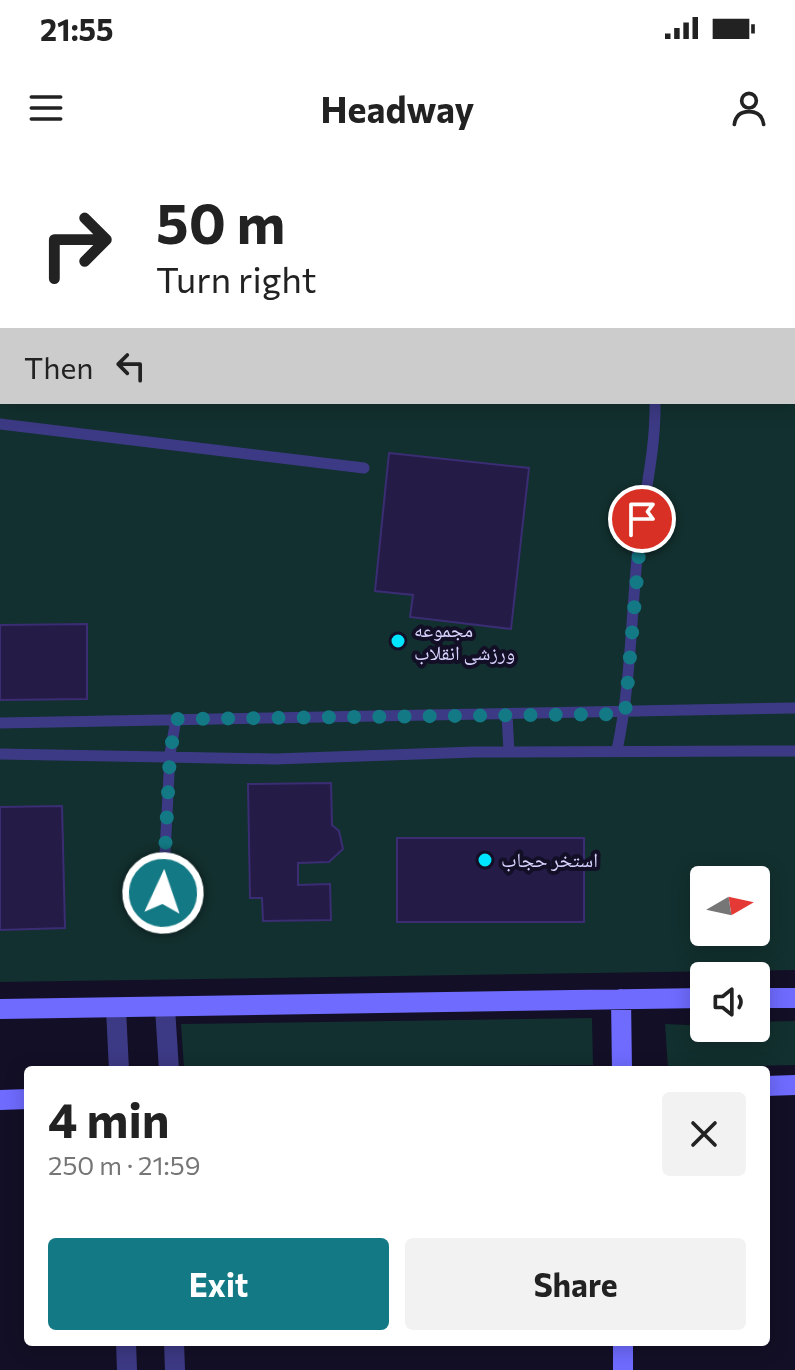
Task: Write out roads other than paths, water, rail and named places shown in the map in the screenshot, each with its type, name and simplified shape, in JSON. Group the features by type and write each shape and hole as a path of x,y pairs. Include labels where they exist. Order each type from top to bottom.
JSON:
{"street":[{"path":"0,1009 690,998"},
{"path":"770,998 795,998"},
{"path":"621,999 622,1066"},
{"path":"165,1008 169,1066"},
{"path":"116,1009 119,1066"},
{"path":"770,1086 795,1085"},
{"path":"0,1100 24,1099"},
{"path":"126,1346 127,1370"},
{"path":"174,1346 175,1370"},
{"path":"623,1346 623,1370"}],"lane":[{"path":"617,750 625,714 638,547 656,434 655,404"},
{"path":"0,424 364,468"},
{"path":"0,723 625,714 795,708"},
{"path":"507,715 509,752"},
{"path":"163,893 170,754 176,719"},
{"path":"0,754 170,754 275,759 617,750 795,751"}],"place":[{"name":"مجموعه ورزشی انقلاب","path":"398,641"},
{"name":"استخر حجاب","path":"485,860"}]}
